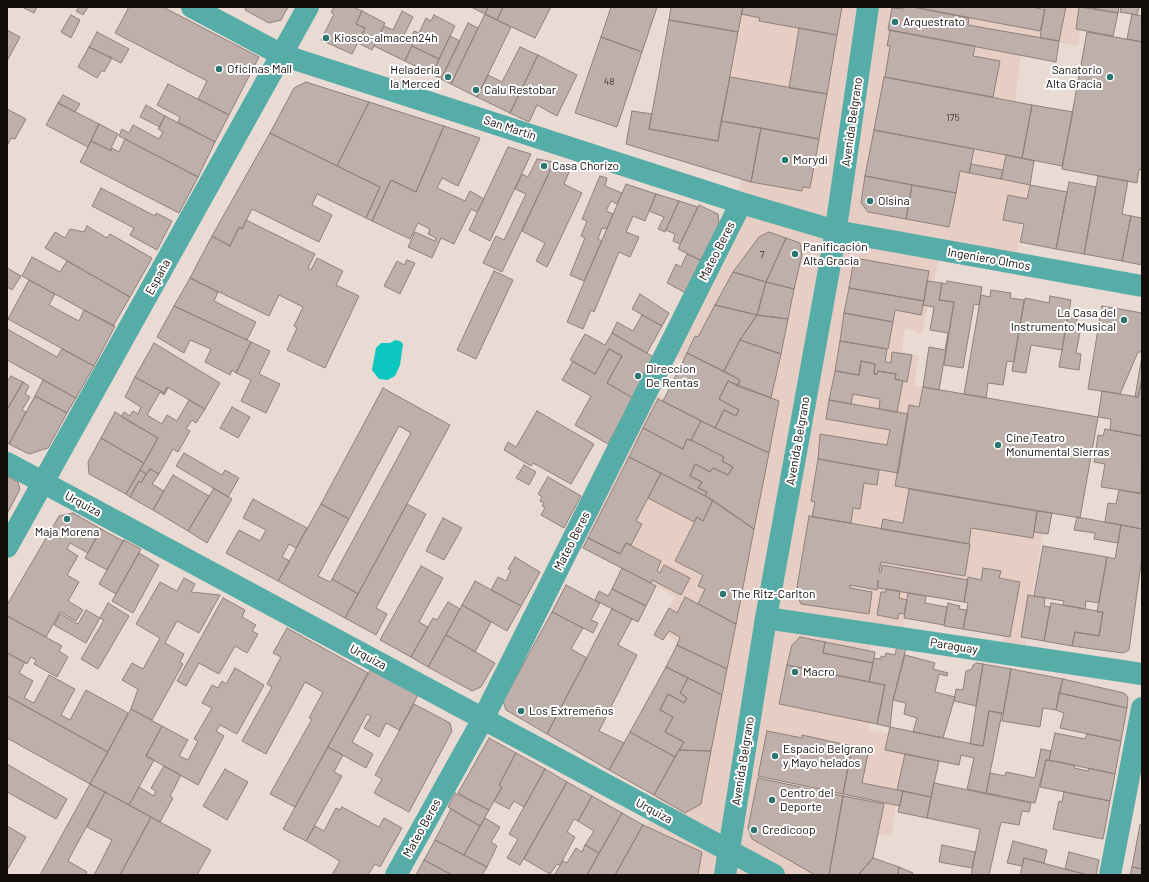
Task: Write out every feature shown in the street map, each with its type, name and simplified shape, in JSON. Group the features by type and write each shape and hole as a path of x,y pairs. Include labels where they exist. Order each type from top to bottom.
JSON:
{"street":[{"name":"San Martín","path":"192,7 282,55 741,203 836,231"},
{"name":"España","path":"7,546 29,505 44,483 308,7"},
{"name":"Avenida Belgrano","path":"725,875 766,618 836,231 868,7"},
{"name":"Mateo Beres","path":"396,875 483,719 741,203"},
{"name":"Ingeniero Olmos","path":"836,231 1142,286"},
{"name":"Urquiza","path":"7,463 774,875"},
{"name":"Paraguay","path":"766,618 1142,674"},
{"path":"1110,875 1142,708"}],"shaded area":[{"path":"740,7 1084,7 1078,46 1023,36 1015,103 1057,165 1033,160 1014,267 940,253 922,334 905,328 902,352 919,356 914,386 1067,413 1047,508 1023,656 1001,650 1008,608 909,592 902,636 871,634 866,685 876,686 868,730 934,741 925,798 897,794 892,835 874,835 855,875 632,875 661,779 681,644 658,629 675,596 575,545 650,391 705,420 716,372 669,354 736,197 758,130 722,114"}],"water":[{"path":"395,340 400,341 403,344 400,365 395,376 388,380 379,379 372,370 376,348 381,343 390,343"}],"building":[{"path":"22,7 37,7 34,13"},
{"path":"79,7 88,7 83,15 76,11"},
{"name":"Oficinas Mall","path":"129,7 163,7 259,57 229,115 198,99 207,81 115,33"},
{"path":"246,7 288,7 281,20 269,23 245,10"},
{"path":"334,7 353,7 362,11 356,24 365,28 352,54 321,40 334,14 331,12"},
{"path":"471,7 488,7 485,14"},
{"path":"488,7 503,7 497,20 485,14"},
{"path":"503,7 551,7 535,38 497,20"},
{"path":"611,7 657,7 642,52 601,37"},
{"path":"671,7 743,7 738,32 669,20"},
{"path":"743,7 842,7 837,35 759,21 760,18 741,14"},
{"path":"903,7 913,7 969,18 968,25 1059,41 1056,62 888,30 892,8 903,9"},
{"path":"913,7 1033,7 1045,10 1040,31"},
{"path":"1045,7 1066,7 1059,41 1040,38"},
{"path":"1079,7 1118,13 1113,36 1076,29"},
{"path":"1087,7 1119,7 1118,13"},
{"path":"1121,7 1139,7 1137,15 1120,12"},
{"path":"362,11 385,23 372,50 358,43 365,28 356,24"},
{"path":"402,11 413,17 403,37 413,43 405,61 374,46 384,26 393,30"},
{"path":"485,14 511,27 477,97 451,84"},
{"path":"1132,14 1142,16 1142,42 1127,39"},
{"path":"71,15 80,20 71,38 61,32"},
{"path":"434,15 455,26 439,59 412,46 413,43 409,40 414,31 419,33 426,18 431,21"},
{"path":"669,20 738,32 718,141 649,129"},
{"path":"468,23 478,28 451,84 441,79"},
{"path":"799,28 837,35 827,94 789,88"},
{"path":"7,30 20,37 7,61"},
{"path":"890,30 975,46 973,56 1000,61 993,97 885,77 890,46 887,46"},
{"path":"97,32 129,49 121,63 89,47"},
{"name":"Sanatorio Alta Gracia","path":"1087,32 1142,42 1142,170 1139,169 1137,183 1062,169"},
{"path":"450,36 460,41 441,79 432,74"},
{"path":"601,37 642,52 617,127 575,113"},
{"path":"412,46 439,59 432,74 405,61"},
{"path":"89,47 112,58 104,72 102,70 97,78 78,67"},
{"path":"520,47 538,55 510,113 477,97 488,75 502,82"},
{"path":"538,55 577,75 557,116 537,105 529,122 510,113"},
{"path":"730,77 827,94 819,139 721,121"},
{"path":"884,77 1032,105 1022,158 874,130"},
{"path":"306,82 369,102 337,166 270,133 294,88"},
{"path":"168,84 229,115 215,142 178,122 180,117 157,105"},
{"path":"63,95 80,104 75,112 58,103"},
{"path":"369,102 444,126 416,192 391,180 372,221 366,218 380,187 337,166"},
{"path":"58,103 99,124 88,147 46,125"},
{"path":"146,105 165,116 160,127 140,117"},
{"path":"1032,105 1073,112 1062,166 1022,158"},
{"path":"7,109 26,119 15,139 11,138 7,146"},
{"path":"632,111 652,114 649,129 718,141 721,121 761,128 751,182 626,144"},
{"path":"165,116 215,142 198,177 119,136 122,129 129,133 133,125 159,139 163,132 158,129"},
{"path":"99,124 118,134 110,150 91,141"},
{"path":"444,126 480,138 458,186 442,178 437,188 465,201 470,191 484,199 477,212 471,209 454,244 441,238 432,258 408,247 415,232 435,241 436,238 428,234 430,229 418,223 410,239 372,221 391,180 416,192"},
{"name":"Morydi","path":"761,128 819,139 810,188 803,187 802,191 751,182"},
{"path":"874,130 974,149 969,173 960,171 956,193 865,176"},
{"path":"270,133 380,187 366,218 317,194 312,205 332,215 319,242 252,209 242,229 239,227 230,246 212,236"},
{"path":"125,139 198,177 179,213 80,162 91,141 111,151 112,148 119,152"},
{"path":"508,147 531,154 490,241 469,230"},
{"path":"1006,155 1034,161 1030,185 1001,179"},
{"path":"537,159 554,162 502,272 483,263 496,236 504,240 526,194 515,189 522,174 528,177"},
{"path":"554,162 571,167 564,184 582,193 547,267 536,261 545,243 522,231"},
{"path":"971,164 1003,170 1001,179 969,173"},
{"path":"600,176 607,178 605,186 622,193 617,204 611,201 606,211 613,214 607,229 602,228 598,239 602,241 584,281 570,275 585,238 581,236 587,221 582,219"},
{"path":"865,176 912,185 906,219 868,212 861,203"},
{"path":"1098,176 1128,181 1122,214 1131,216 1122,261 1084,254"},
{"path":"1069,182 1096,187 1084,254 1056,249"},
{"path":"626,184 656,194 645,221 633,216 626,232 639,237 630,257 619,252 594,312 591,310 583,329 567,322"},
{"path":"912,185 956,193 949,227 906,219"},
{"path":"1030,185 1067,192 1056,249 1020,242 1024,224 1003,220 1008,195 1027,199"},
{"path":"101,188 155,216 156,213 172,221 157,250 130,235 134,228 92,206"},
{"path":"656,194 679,201 665,232 658,229 664,217 649,211"},
{"path":"679,201 698,207 680,244 673,241 675,234 666,230"},
{"path":"699,205 718,214 719,224 702,261 678,249"},
{"path":"1131,216 1142,218 1142,265 1122,261"},
{"path":"246,220 315,254 308,268 311,270 317,258 343,271 336,285 359,296 325,368 287,350 297,328 294,326 303,307 279,295 269,316 190,278 212,236 230,246 239,227 242,229"},
{"path":"87,226 107,238 110,234 152,258 130,297 45,248 55,232 65,238 70,229 84,232"},
{"path":"769,232 786,238 766,282 733,272 759,237"},
{"path":"786,238 800,243 802,255 794,289 766,282"},
{"path":"687,254 702,261 686,293 667,283 676,264 681,267"},
{"path":"32,257 60,272 67,261 130,297 113,326 22,276"},
{"path":"854,258 929,271 924,301 849,288"},
{"path":"407,260 415,263 400,294 384,286 397,261 404,265"},
{"path":"7,268 21,276 12,290 7,287"},
{"path":"494,271 513,280 476,359 457,350"},
{"path":"733,272 766,282 757,315 715,305"},
{"path":"190,278 218,292 214,301 256,322 247,340 174,306"},
{"path":"29,280 55,294 49,305 79,321 84,310 115,326 94,366 8,319"},
{"path":"927,281 942,283 939,300 954,302 939,390 923,387 929,347 945,350 948,333 930,330 934,307 923,305"},
{"path":"947,281 982,287 979,305 974,304 963,368 944,365 954,302 939,300 942,283 947,284"},
{"path":"766,282 794,289 788,319 757,315"},
{"path":"849,288 924,301 921,315 895,310 893,322 844,313"},
{"path":"991,290 1011,293 1010,298 1024,300 1014,362 1007,361 1003,385 988,383 986,398 964,394 981,295 990,297"},
{"path":"640,294 669,313 662,326 632,309"},
{"path":"1050,296 1071,300 1062,350 1031,345 1026,373 1012,371 1025,298 1049,303"},
{"path":"715,305 757,315 740,340 724,371 687,353 695,336 698,337"},
{"path":"174,306 251,342 236,373 232,370 230,375 205,362 211,349 190,340 184,353 157,337"},
{"path":"1102,306 1142,313 1142,352 1138,352 1120,394 1088,389"},
{"path":"844,313 893,322 888,349 840,341"},
{"path":"1068,314 1078,315 1076,326 1081,327 1076,353 1081,354 1079,370 1059,367"},
{"path":"642,315 662,326 647,353 612,333 617,322 633,331"},
{"path":"757,315 788,319 781,354 740,340"},
{"path":"7,329 57,357 62,349 94,366 76,398 7,360"},
{"path":"612,333 655,358 633,398 607,383 622,356 609,349 595,374 570,360 585,334 605,345"},
{"path":"740,340 781,354 771,398 737,386 740,380 724,371"},
{"path":"840,341 887,349 885,362 891,363 892,352 912,355 907,382 895,379 896,374 878,371 877,374 874,374 875,364 861,361 859,375 835,371"},
{"path":"251,342 270,351 259,374 280,384 266,413 241,401 251,380 236,373"},
{"path":"154,343 220,383 205,409 167,387 164,393 135,377"},
{"path":"609,349 622,356 607,383 633,398 608,444 575,425 591,396 562,380 573,361 595,374"},
{"path":"687,353 740,380 737,386 728,381 719,399 739,410 736,416 724,410 715,428 663,401"},
{"path":"1142,356 1142,383 1138,397 1135,397"},
{"path":"861,361 875,364 874,374 877,374 878,371 896,374 895,379 903,381 897,412 879,409 880,399 853,394 851,404 829,400 835,371 859,375"},
{"path":"11,376 23,382 7,410 7,382"},
{"path":"135,377 164,393 168,388 164,395 160,392 147,415 162,424 167,415 177,421 189,400 205,409 196,423 192,420 186,429 190,431 178,452 173,449 159,474 150,469 146,474 140,470 158,438 121,417 124,412 130,416 133,411 138,414 141,407 125,397"},
{"path":"43,380 76,398 67,413 35,396"},
{"path":"728,381 779,401 769,453 715,428 724,410 736,416 739,410 719,399"},
{"path":"23,382 29,386 25,394 30,397 22,410 26,412 9,444 7,442 7,410"},
{"path":"1141,383 1142,436 1110,430 1111,419 1098,417 1102,391 1138,397"},
{"name":"Cine Teatro Monumental Sierras","path":"923,387 1098,417 1080,518 895,486 909,405 919,407"},
{"path":"383,388 450,425 358,594 332,579 411,433 399,426 349,519 321,504"},
{"path":"35,396 67,413 48,448 29,454 9,444"},
{"path":"658,399 701,421 691,441 687,439 683,449 643,428"},
{"path":"829,400 908,414 898,473 818,459 820,434 887,445 890,430 826,419"},
{"path":"232,407 250,417 238,438 220,428"},
{"path":"537,411 594,444 571,484 533,463 531,466 504,450 508,442 516,447"},
{"path":"115,412 158,438 144,463 101,438"},
{"path":"701,421 769,453 754,529 705,496 707,492 698,488 702,482 690,476 695,464 710,472 713,468 728,475 733,467 722,461 724,457 691,440"},
{"path":"643,428 683,449 687,439 691,440 724,457 722,461 733,467 728,475 713,468 710,472 695,464 690,476 702,482 698,488 707,492 705,496 629,457"},
{"path":"1105,429 1142,436 1141,493 1101,487 1105,464 1094,462 1098,435 1103,436"},
{"path":"101,438 144,463 126,494 89,474 88,462"},
{"path":"184,453 222,475 225,470 239,478 228,497 176,466"},
{"path":"629,457 661,473 636,521 642,524 631,545 626,543 620,554 588,538"},
{"path":"818,459 879,470 877,485 864,483 860,509 853,508 851,523 812,517 815,502 811,501"},
{"path":"524,465 536,472 529,485 516,478"},
{"path":"150,469 159,474 152,484 164,491 153,510 130,497 139,481 141,483"},
{"path":"140,470 146,474 141,483 139,481 130,497 126,494"},
{"path":"661,473 713,500 703,521 697,517 694,522 648,498"},
{"path":"173,475 209,496 188,531 153,510"},
{"path":"7,476 18,482 20,489 7,514"},
{"path":"548,477 581,496 564,528 541,515 545,508 542,506 544,503 540,501 542,497 538,494"},
{"path":"214,488 232,499 207,543 188,531"},
{"path":"909,489 1037,511 1033,538 971,528 969,544 881,529 883,519 903,523"},
{"path":"1119,490 1142,494 1142,529 1105,522 1108,503 1116,504"},
{"path":"253,499 307,528 296,548 289,544 282,557 290,561 278,581 226,553 239,530 260,541 266,530 243,518"},
{"path":"713,500 754,529 736,624 698,604 705,589 698,586 703,575 675,561 697,517 703,521"},
{"path":"321,504 349,519 318,576 330,582 332,579 358,594 345,618 278,581"},
{"path":"407,504 426,514 376,608 387,614 376,635 345,618"},
{"path":"1037,511 1052,513 1048,534 1034,532"},
{"path":"73,513 101,529 88,553 70,543 67,549 78,556 67,575 79,582 68,601 83,610 76,621 60,612 46,637 7,616 7,605 59,516"},
{"path":"809,516 970,544 965,576 881,562 879,572 881,572 882,565 968,580 964,602 878,588 878,580 877,590 850,585 850,588 872,592 869,614 801,604 796,593"},
{"path":"1077,517 1121,525 1118,543 1094,539 1095,533 1074,530"},
{"path":"443,518 462,528 444,560 426,551"},
{"path":"1121,525 1142,529 1142,557 1129,650 1123,653 1072,646 1075,632 1099,636 1103,612 1097,612 1107,557 1115,559"},
{"path":"101,529 123,541 107,570 85,558"},
{"path":"588,538 620,554 626,543 661,561 657,571 660,573 664,565 690,578 681,595 652,580 651,583 583,548"},
{"path":"124,540 141,549 116,594 99,584"},
{"path":"1043,546 1107,557 1099,603 1086,601 1085,609 1063,605 1064,601 1034,596"},
{"path":"139,553 159,565 133,613 112,601"},
{"path":"515,557 540,572 521,606 491,590 498,577 506,581 511,570 508,569"},
{"path":"421,566 443,578 419,622 428,627 411,657 380,640"},
{"path":"622,568 656,586 646,606 612,589"},
{"path":"983,568 1001,571 999,578 1020,582 1010,637 963,629 968,603 964,602 968,577 981,580"},
{"path":"184,578 195,584 191,592 220,595 199,633 177,621 165,643 184,654 180,662 183,664 152,720 131,709 138,689 122,680 132,663 143,669 160,638 136,624 160,582 177,591"},
{"path":"475,581 521,606 507,631 462,605"},
{"path":"566,585 600,603 591,620 598,623 593,633 552,612"},
{"path":"612,589 646,606 638,622 595,600 599,591 608,596"},
{"path":"887,589 900,591 899,598 907,600 904,614 899,613 898,619 877,615 881,592 886,592"},
{"path":"908,593 926,596 925,603 947,607 944,625 904,618"},
{"path":"1028,595 1045,598 1044,606 1050,607 1044,641 1021,637"},
{"path":"685,597 736,624 727,669 677,645 680,637 669,631 663,640 654,635 669,608 677,613"},
{"path":"223,598 245,610 242,617 256,625 252,631 258,634 247,653 235,646 219,674 199,663 186,686 177,681"},
{"path":"448,602 460,609 428,667 411,657 433,618 437,620"},
{"path":"108,603 129,616 98,669 81,659 104,620 100,618"},
{"path":"948,603 960,606 959,609 967,610 963,629 944,626"},
{"path":"1051,603 1103,612 1099,636 1075,632 1072,646 1044,641"},
{"path":"462,605 491,622 475,652 446,635"},
{"path":"612,609 632,619 618,645 637,655 599,731 624,743 609,770 547,734"},
{"path":"86,610 100,618 86,643 54,625 60,614 78,624"},
{"path":"552,612 583,628 571,649 587,658 547,734 506,710 503,701"},
{"path":"7,616 62,646 59,651 68,657 57,677 34,664 36,660 31,657 27,664 7,653"},
{"path":"287,628 368,673 295,807 270,794 312,719 309,718 323,692 305,682 266,754 242,741 272,687 267,684 281,657 273,653"},
{"path":"446,635 495,663 481,687 472,691 428,667"},
{"path":"800,637 825,642 823,653 873,663 869,682 787,665 792,645"},
{"path":"825,642 875,652 873,663 823,653"},
{"path":"677,645 727,669 722,695 666,667"},
{"path":"897,646 906,648 893,700 890,727 877,724 885,685 869,682 874,658 881,659 881,656 885,657 886,653 895,655"},
{"path":"7,653 25,662 19,673 33,681 24,698 34,703 49,675 75,689 61,715 70,720 86,690 128,713 108,752 7,696"},
{"path":"905,655 935,663 933,669 948,673 947,676 939,674 935,692 955,697 943,738 913,732 917,718 904,714 906,703 893,700"},
{"path":"977,663 983,664 976,706 954,701 956,689 963,690 966,671 972,669 973,665"},
{"path":"983,664 1011,669 1003,714 989,711 983,746 970,744"},
{"path":"787,665 885,685 877,724 779,704"},
{"path":"666,667 688,678 680,693 687,698 684,703 668,694 660,710 673,717 665,732 684,742 675,757 630,732"},
{"path":"235,668 264,685 237,734 220,725 216,731 224,736 198,785 146,756 162,726 188,740 179,756 188,760 198,741 194,739 212,708 202,703 212,685 218,688 222,681 226,684"},
{"path":"371,669 418,695 399,730 386,723 379,737 364,728 371,716 367,714 352,742 373,754 366,768 328,747"},
{"path":"1011,669 1063,679 1056,710 1043,708 1040,727 1002,721"},
{"path":"688,678 722,695 711,751 679,750 684,742 665,732 673,717 660,710 668,694 684,703 687,698 680,693"},
{"path":"1063,679 1124,693 1128,697 1127,708 1059,693"},
{"path":"1059,693 1127,708 1121,741 1060,728 1064,713 1056,710"},
{"path":"7,696 108,752 90,784 7,738"},
{"path":"414,704 450,723 452,731 409,812 374,793 382,779 375,775"},
{"path":"131,709 162,726 146,756 154,760 129,805 90,784"},
{"path":"989,711 1002,713 986,793 967,789 974,758 961,755 959,765 885,750 890,727 983,746"},
{"path":"767,731 802,738 802,735 852,746 843,794 758,776"},
{"path":"630,732 675,757 654,795 609,770"},
{"path":"1055,733 1085,739 1087,734 1121,741 1115,774 1049,760"},
{"path":"489,738 516,753 499,785 502,787 489,810 458,793"},
{"path":"852,746 869,749 862,783 903,791 900,806 843,794"},
{"path":"328,747 343,755 334,772 342,776 306,841 283,829"},
{"path":"1041,749 1051,751 1049,760 1046,760 1035,803 986,793 990,773 1005,776 1006,772 1035,778"},
{"path":"679,750 711,751 701,804 685,813 654,795"},
{"path":"516,753 545,769 524,807 514,801 509,809 494,801 502,787 499,785"},
{"path":"905,754 939,761 931,797 897,790"},
{"path":"1046,760 1075,765 1074,768 1088,771 1089,768 1115,774 1110,801 1040,787"},
{"path":"7,764 67,799 56,819 7,792"},
{"path":"164,766 181,775 170,796 173,798 160,822 129,805 139,787 154,796 156,791 151,788"},
{"path":"225,769 248,782 227,820 203,806"},
{"path":"545,769 567,782 520,865 507,858 518,839 509,834"},
{"path":"758,778 843,796 829,875 815,875 752,839 748,828"},
{"path":"567,782 592,796 578,821 574,819 567,832 575,837 560,865 557,864 550,874 524,859"},
{"path":"934,783 1031,803 1029,812 1022,811 1019,825 1001,822 989,875 971,875 980,829 927,818"},
{"path":"90,784 105,792 68,861 87,872 85,875 40,875"},
{"path":"903,791 931,797 927,818 898,812"},
{"path":"105,792 151,817 120,875 94,875 112,840 87,827"},
{"path":"1064,792 1110,801 1103,839 1053,829 1059,801 1062,802"},
{"path":"455,793 489,810 480,826 448,807"},
{"path":"592,796 622,813 599,853 585,845 594,831 578,821"},
{"path":"843,796 884,804 873,858 858,875 829,875"},
{"path":"342,807 379,827 384,818 402,828 380,867 375,864 368,875 332,875 340,861 306,841 315,826 324,831 336,808 340,810"},
{"path":"451,809 480,826 464,855 435,840"},
{"path":"622,813 643,825 615,875 587,875"},
{"path":"151,817 211,850 197,875 120,875"},
{"path":"485,818 500,827 491,842 497,846 487,867 464,855"},
{"path":"643,825 702,852 698,875 615,875"},
{"path":"1140,825 1142,825 1142,869 1132,867"},
{"path":"7,826 26,837 7,870"},
{"path":"435,840 487,867 482,875 452,875 424,860"},
{"path":"1013,841 1047,850 1044,863 1024,858 1022,866 1007,863"},
{"path":"585,845 599,853 587,875 554,875 563,861 567,863 576,848 582,852"},
{"path":"942,845 975,852 972,868 939,862"},
{"path":"1069,852 1099,860 1096,875 1088,875 1065,869"},
{"path":"873,858 899,867 898,875 858,875"},
{"path":"1024,858 1065,869 1088,875 1020,875"},
{"path":"424,860 452,875 416,875"},
{"path":"899,867 913,873 913,875 898,875"},
{"path":"1132,867 1142,869 1142,875 1130,875"}],"place":[{"name":"Arquestrato","path":"895,22"},
{"name":"Kiosco-almacen24h","path":"326,38"},
{"name":"Oficinas Mall","path":"219,69"},
{"name":"Heladeria la Merced","path":"448,77"},
{"name":"Sanatorio Alta Gracia","path":"1110,77"},
{"name":"Calu Restobar","path":"476,90"},
{"name":"Morydi","path":"785,160"},
{"name":"Casa Chorizo","path":"544,166"},
{"name":"Olsina","path":"870,201"},
{"name":"Panificación Alta Gracia","path":"795,254"},
{"name":"La Casa del Instrumento Musical","path":"1124,320"},
{"name":"Direccion De Rentas","path":"638,376"},
{"name":"Cine Teatro Monumental Sierras","path":"998,445"},
{"name":"Maja Morena","path":"67,519"},
{"name":"The Ritz-Carlton","path":"723,594"},
{"name":"Macro","path":"795,672"},
{"name":"Los Extremeños","path":"521,711"},
{"name":"Espacio Belgrano y Mayo helados","path":"775,756"},
{"name":"Centro del Deporte","path":"772,800"},
{"name":"Credicoop","path":"754,830"}]}
